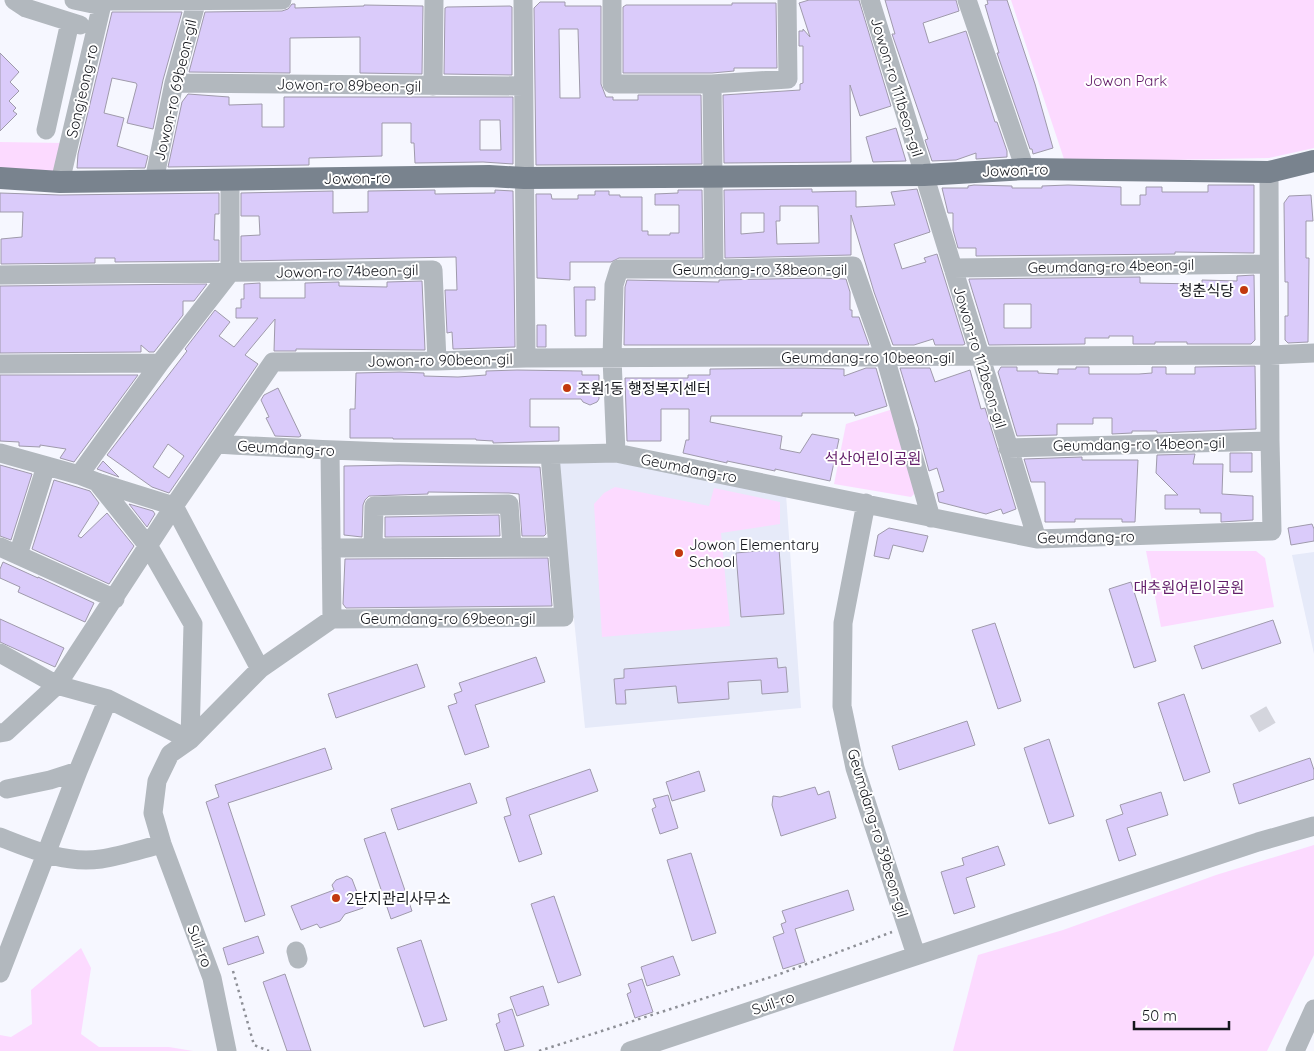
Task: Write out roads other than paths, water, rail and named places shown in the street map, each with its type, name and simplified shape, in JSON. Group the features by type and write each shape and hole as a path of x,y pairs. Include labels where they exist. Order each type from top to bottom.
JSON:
{"main road":[{"name":"Jowon-ro","path":"0,178 60,182 490,176 524,178 924,175 1025,169 1269,172 1314,161"}],"street":[{"path":"14,0 26,8 96,30"},
{"path":"74,0 102,2 282,0"},
{"name":"Jowon-ro 69beon-gil","path":"154,181 174,83 197,0"},
{"path":"433,86 434,0"},
{"path":"523,0 524,178"},
{"path":"612,0 612,84 712,84 788,79 787,0"},
{"name":"Jowon-ro 111beon-gil","path":"870,0 924,175"},
{"path":"967,0 1025,169"},
{"name":"Songjeong-ro","path":"60,182 102,2"},
{"path":"46,130 70,22"},
{"name":"Jowon-ro 89beon-gil","path":"174,83 524,86"},
{"path":"712,84 714,269"},
{"name":"Geumdang-ro","path":"2,731 57,685 149,547 174,506 218,444 330,451 550,455 616,453 1036,539 1272,530 1269,172"},
{"name":"Jowon-ro 112beon-gil","path":"924,175 1036,539"},
{"name":"Jowon-ro 90beon-gil","path":"218,444 273,362 437,361 526,358 524,178"},
{"path":"79,475 160,363 230,273 230,180"},
{"name":"Geumdang-ro 4beon-gil","path":"953,268 1269,264"},
{"name":"Geumdang-ro 38beon-gil","path":"616,453 612,358 614,285 619,269 853,266 885,357 931,518"},
{"name":"Jowon-ro 74beon-gil","path":"0,275 433,270 437,361"},
{"name":"Geumdang-ro 10beon-gil","path":"526,358 1270,355 1314,353"},
{"path":"0,364 160,363"},
{"name":"Geumdang-ro 14beon-gil","path":"1008,448 1270,441"},
{"path":"0,837 46,855 71,860 101,859 162,844 153,813 157,781 170,754 190,740 260,669 332,619 330,451"},
{"path":"0,453 79,475 174,506 260,669"},
{"path":"331,548 558,547 550,455"},
{"path":"18,555 46,466"},
{"path":"97,482 149,547 193,624 190,740"},
{"name":"Geumdang-ro 39beon-gil","path":"866,503 843,623 842,706 855,768 916,955"},
{"path":"373,548 374,506 509,504 512,547"},
{"path":"0,547 115,599"},
{"name":"Geumdang-ro 69beon-gil","path":"332,619 564,617 558,547"},
{"path":"0,653 57,685 108,699 190,740"},
{"path":"0,973 78,771 108,699"},
{"path":"7,789 50,780 78,771"},
{"name":"Suil-ro","path":"630,1051 1258,842 1314,826"},
{"name":"Suil-ro","path":"162,844 212,978 227,1051"},
{"path":"1295,1051 1314,1009"}],"tunnel":[{"path":"1258,711 1271,734"}],"place":[{"name":"청춘식당","path":"1244,290"},
{"name":"조원1동 행정복지센터","path":"567,388"},
{"name":"Jowon Elementary School","path":"679,553"},
{"name":"2단지관리사무소","path":"336,898"}],"park label":[{"name":"Jowon Park","path":"1126,80"},
{"name":"석산어린이공원","path":"873,458"},
{"name":"대추원어린이공원","path":"1189,587"}]}
